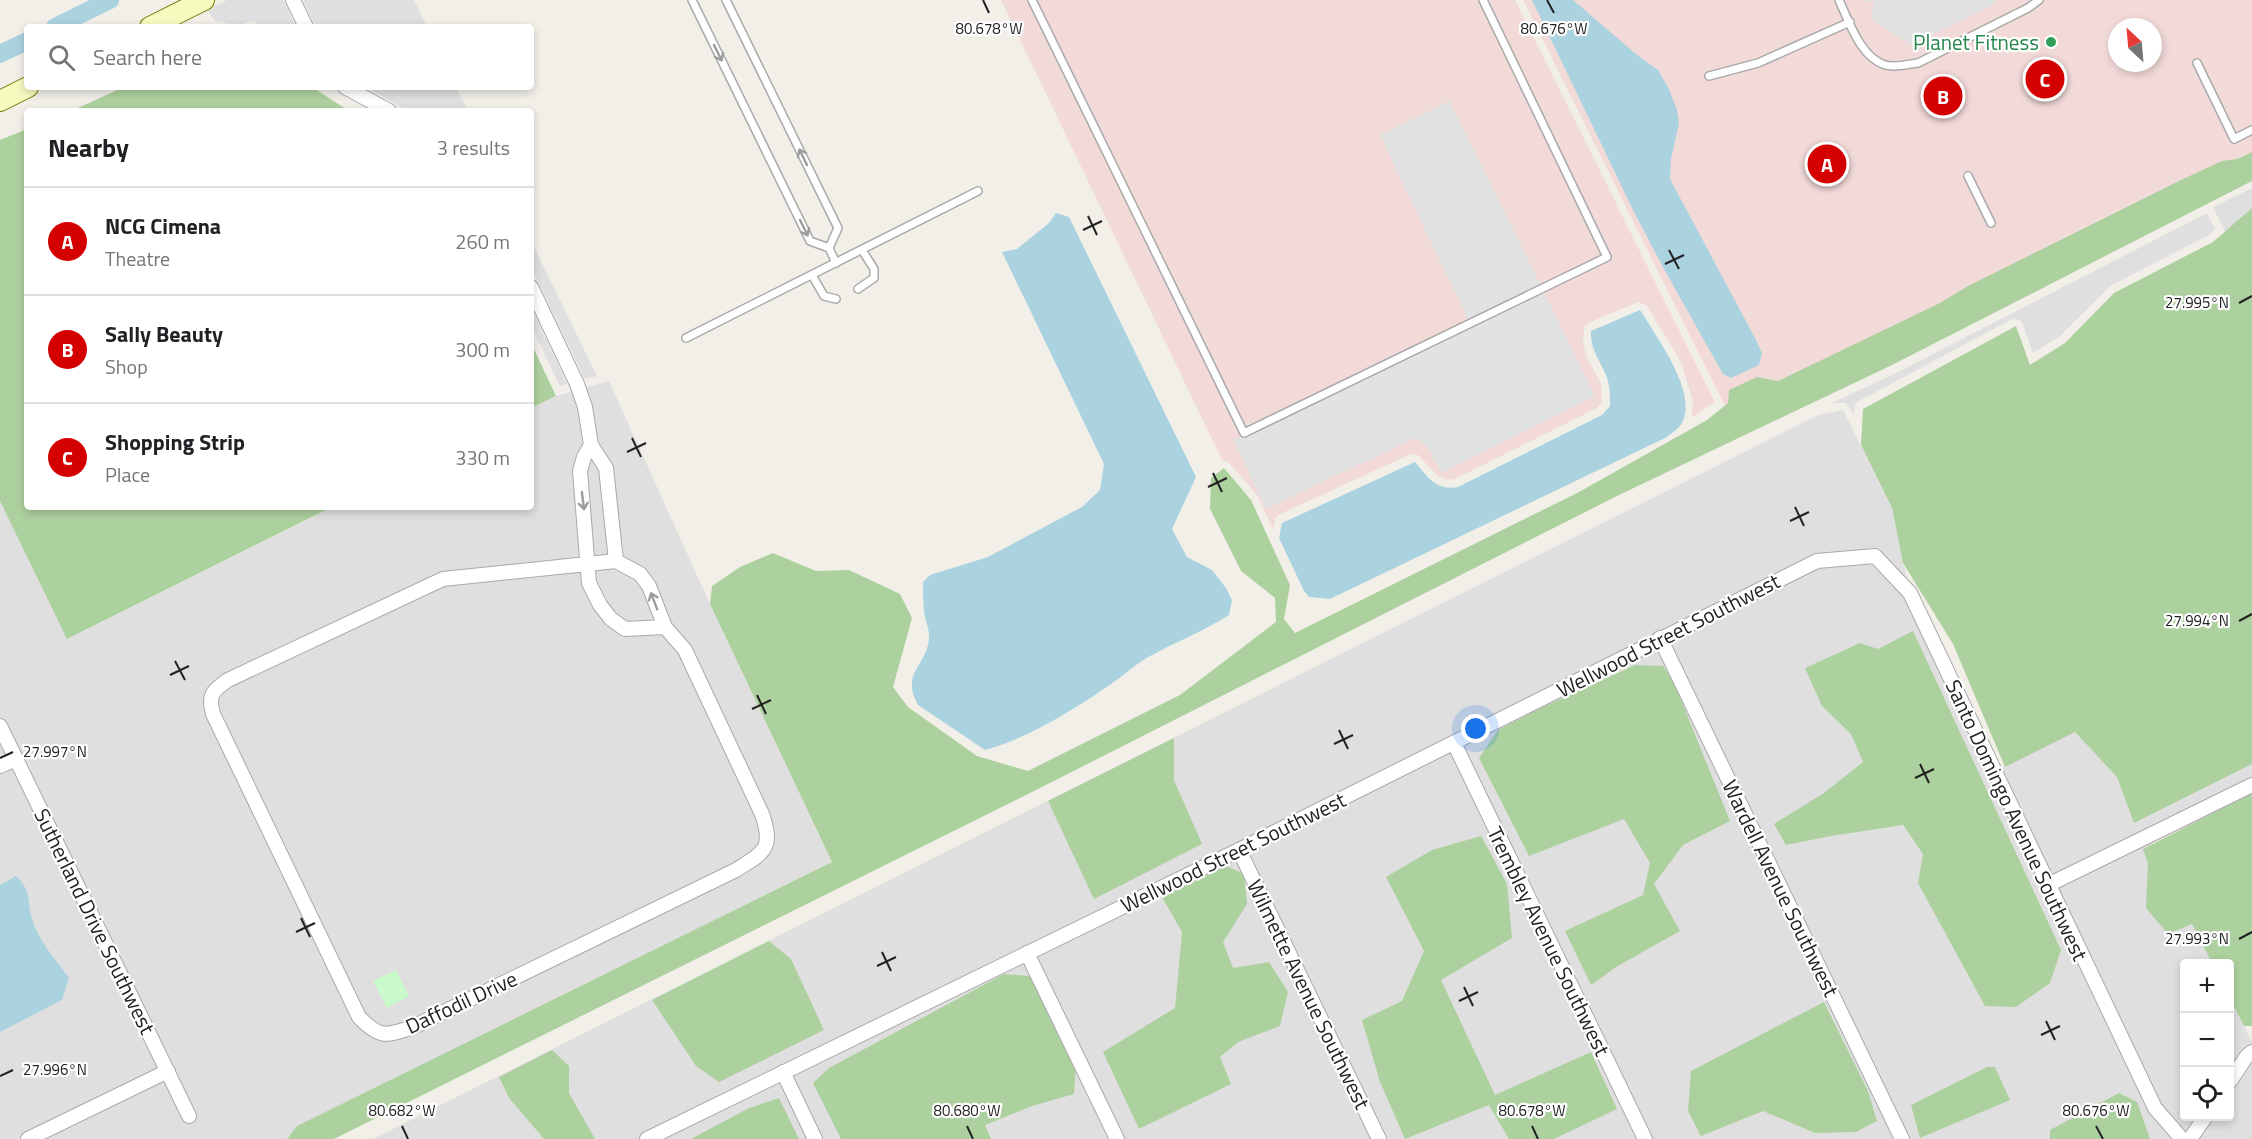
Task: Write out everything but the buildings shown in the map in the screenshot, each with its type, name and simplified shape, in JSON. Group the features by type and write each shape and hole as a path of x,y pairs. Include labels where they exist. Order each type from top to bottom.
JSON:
{"main road":[{"path":"156,24 204,0"},
{"path":"0,101 24,89"}],"street":[{"path":"293,0 305,24"},
{"path":"350,90 384,108"},
{"path":"534,293 577,384 585,407 591,445 606,468 616,561"},
{"path":"591,445 580,471 589,583 600,605 611,619 625,629 665,627"},
{"name":"Santo Domingo Avenue Southwest","path":"1817,561 1875,556 1910,593 2155,1108 2182,1139"},
{"name":"Daffodil Drive","path":"616,561 640,574 665,627 685,650 762,814 768,832 767,845 756,857 736,870 413,1027 391,1034 380,1034 370,1028 360,1017 218,724 210,700 212,695 215,689 228,680 443,579 616,561"},
{"name":"Wellwood Street Southwest","path":"647,1139 1239,850 1817,561"},
{"name":"Wardell Avenue Southwest","path":"1660,638 1902,1139"},
{"name":"Sutherland Drive Southwest","path":"0,726 189,1116"},
{"name":"Trembley Avenue Southwest","path":"1454,743 1645,1139"},
{"path":"0,766 16,759"},
{"path":"2048,885 2252,785"},
{"name":"Wilmette Avenue Southwest","path":"1239,850 1379,1139"},
{"path":"1027,952 1117,1139"},
{"path":"2234,1074 2252,1052"},
{"path":"28,1139 168,1071"},
{"path":"783,1072 815,1139"},
{"path":"2190,1139 2203,1121"}],"lane":[{"path":"692,0 810,241 829,248 836,262"},
{"path":"726,0 838,228 829,248"},
{"path":"1032,0 1244,433 1607,257 1483,0"},
{"path":"1839,0 1870,56 1886,65 1918,63 2028,8 2039,0"},
{"path":"1709,76 1758,63 1850,22"},
{"path":"2196,63 2234,139 2252,130"},
{"path":"1968,176 1991,224"},
{"path":"686,338 978,191"},
{"path":"858,289 874,278 874,269 862,250"},
{"path":"812,275 824,296 836,299"}],"shaded area":[{"path":"227,0 283,0 295,24 257,24 251,21 233,24 215,21 207,10"},
{"path":"303,0 414,0 426,24 315,24"},
{"path":"1001,0 1515,0 1715,402 1692,418 1693,402 1682,364 1647,306 1639,302 1588,323 1584,327 1583,344 1588,360 1601,383 1602,402 1597,408 1455,479 1447,480 1438,476 1418,455 1411,454 1278,515 1273,529 1257,495 1229,463 1222,460"},
{"path":"1523,0 2252,0 2252,155 1729,414"},
{"path":"1862,0 1993,0 1997,3 1912,45 1878,24 1871,17 1874,2"},
{"path":"370,90 458,90 466,108 403,108"},
{"path":"1450,101 1595,396 1441,473 1428,448 1415,438 1266,509 1233,440 1470,324 1380,135"},
{"path":"2252,188 2252,286 2213,207"},
{"path":"2207,213 2215,229 2209,235 2110,286 2060,336 2033,353 2022,322 2014,318 1859,401 1855,405 1854,415 1846,403 1832,403 1896,373"},
{"path":"534,247 597,376 585,379 534,273"},
{"path":"534,314 567,384 560,386 534,332"},
{"path":"609,381 710,604 832,862 298,1126 287,1139 0,1139 0,501 68,639 327,510 534,510 534,407 556,396"},
{"path":"1843,410 1892,508 1910,593 1994,772 2252,643 2252,785 2149,836 2210,959 2180,959 2180,1121 2234,1121 2234,1006 2252,1042 2252,1139 373,1139 1818,415"}],"green space":[{"path":"117,90 317,90 344,108 78,108"},
{"path":"24,130 24,510 326,510 67,639 0,501 0,140"},
{"path":"2252,152 2252,181 1892,365 1619,495 1036,790 334,1139 287,1139 297,1126 832,862 710,604 712,586 740,567 773,553 816,571 849,570 900,594 912,618 893,687 908,707 977,756 1028,771 1180,695 1276,622 1275,598 1241,571 1210,509 1211,478 1224,468 1251,500 1290,585 1284,619 1295,633 1579,492 1707,420 1728,403 1729,390 1757,377 1778,381 1940,303 1968,286 2183,179 2222,161 2237,159"},
{"path":"2252,208 2252,764 2134,823 2117,777 2075,732 2005,767 1953,644 1903,563 1892,508 1861,445 1863,409 2016,326 2030,365 2065,343 2114,293 2213,242"},
{"path":"534,349 556,396 534,407"},
{"path":"1913,631 2061,950 2050,983 2016,1007 1985,1006 1918,883 1923,854 1903,825 1786,845 1774,824 1824,793 1863,762 1851,734 1822,706 1805,668 1860,643 1878,649"},
{"path":"1635,665 1663,666 1675,685 1730,821 1683,845 1654,884 1680,931 1616,967 1591,985 1565,931 1643,895 1650,863 1624,819 1529,856 1479,758 1498,730"},
{"path":"1174,738 1174,780 1202,844 1094,899 1048,801"},
{"path":"2252,793 2252,1026 2244,1026 2234,1006 2234,959 2210,959 2192,924 2168,934 2146,908 2148,863 2143,849"},
{"path":"1481,836 1507,884 1512,938 1441,980 1495,1095 1591,1052 1617,1109 1554,1139 1509,1139 1489,1105 1405,1139 1380,1082 1362,1020 1402,1001 1424,951 1386,877 1432,850"},
{"path":"1226,866 1244,874 1247,904 1223,942 1233,968 1269,962 1288,992 1280,1026 1238,1042 1220,1057 1231,1084 1139,1129 1103,1052 1175,1008 1182,932 1162,897"},
{"path":"769,941 791,959 824,1030 719,1082 696,1066 652,1000"},
{"path":"396,970 409,996 387,1008 373,981"},
{"path":"1004,974 1030,976 1076,1066 1074,1094 1032,1106 985,1125 991,1139 841,1139 813,1083 829,1068"},
{"path":"1824,1002 1868,1091 1877,1121 1856,1132 1815,1133 1763,1111 1701,1136 1688,1111 1691,1071"},
{"path":"552,1050 569,1066 569,1093 595,1139 544,1139 509,1098 499,1077"},
{"path":"1987,1067 1995,1067 2010,1100 1920,1138 1911,1105"},
{"path":"2119,1093 2137,1102 2150,1139 2050,1139 2050,1130"},
{"path":"779,1098 799,1139 691,1139 749,1108"}],"water":[{"path":"1532,0 1573,0 1658,70 1669,89 1679,123 1671,159 1670,179 1755,338 1762,353 1759,365 1731,378 1723,374 1634,212"},
{"path":"1056,213 1069,217 1196,477 1172,529 1187,557 1212,570 1232,600 1229,615 1220,621 1147,658 1099,692 1052,721 1019,738 985,750 918,705 913,693 913,676 925,653 929,634 924,611 923,582 930,575 988,557 1082,507 1100,490 1104,464 1002,252 1017,249 1049,223"},
{"path":"1640,310 1664,347 1684,392 1686,406 1684,418 1676,430 1665,438 1330,599 1309,597 1279,538 1282,523 1415,462 1438,485 1458,487 1602,415 1610,406 1609,387 1593,345 1591,331"},
{"path":"16,876 27,892 32,919 38,935 69,978 62,1000 0,1032 0,885"}],"waterway":[{"path":"61,24 110,0"},
{"path":"0,54 24,42"}],"place":[{"name":"Planet Fitness","path":"2051,42"},
{"name":"Shopping Strip","path":"2045,79"},
{"name":"Sally Beauty","path":"1943,96"},
{"name":"NCG Cimena","path":"1827,164"}]}
